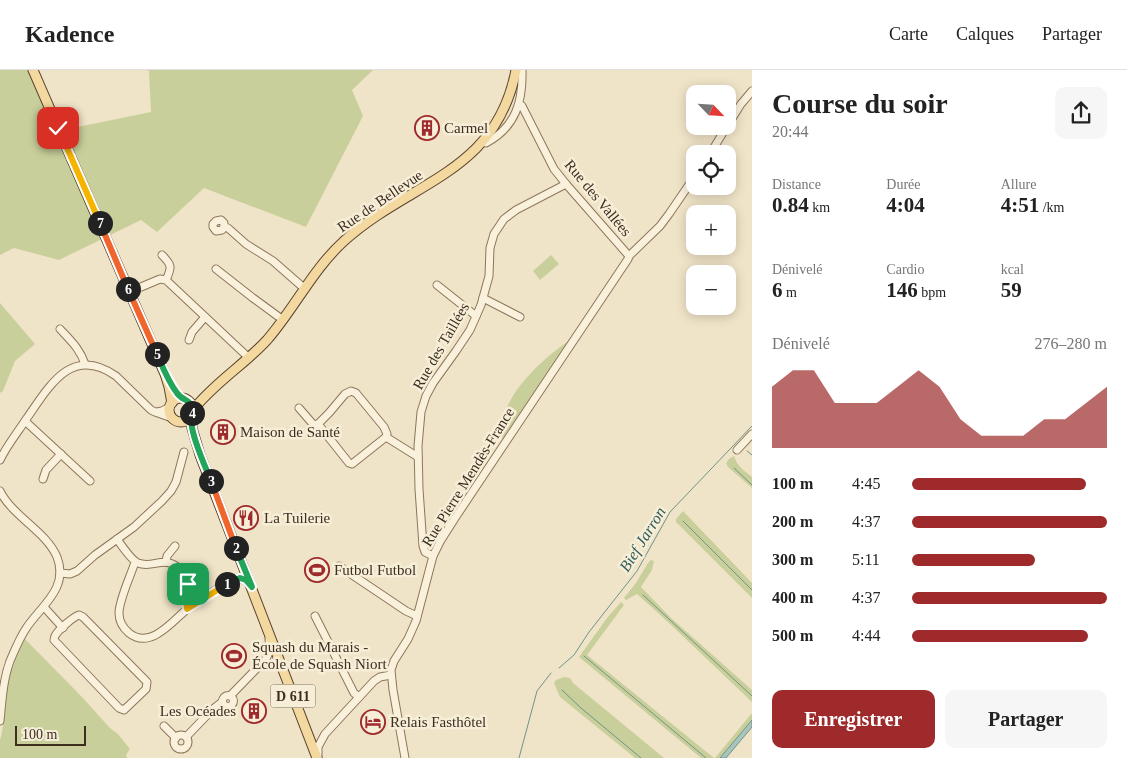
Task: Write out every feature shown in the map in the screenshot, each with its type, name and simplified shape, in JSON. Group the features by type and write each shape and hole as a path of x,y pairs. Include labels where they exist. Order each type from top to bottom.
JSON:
{"main road":[{"path":"33,70 165,374 170,387 171,405 169,410 175,420 186,421 192,413 192,405 176,392 165,374"},
{"name":"Rue de Bellevue","path":"192,413 207,394 265,342 334,252 358,229 457,166 476,150 504,108 516,70"},
{"name":"Rue de Bellevue","path":"185,400 196,400 207,394"},
{"path":"171,405 178,399 185,400"},
{"name":"D 611","path":"192,413 192,428 200,455 318,758"},
{"name":"D 611","path":"175,420 187,431 200,455"}],"street":[{"path":"482,142 486,143 502,132 513,117 522,92 522,70"},
{"path":"736,112 752,91"},
{"name":"Rue des Vallées","path":"519,104 522,106 554,169 629,256"},
{"name":"Rue des Taillées","path":"433,556 425,552 423,546 419,489 418,457 421,412 426,396 432,383 470,330 476,316 489,276 490,248 494,234 504,219 516,210 566,184"},
{"name":"Rue Pierre Mendès-France","path":"391,675 394,661 408,639 417,616 433,556 447,529 629,256 664,220 686,189"},
{"path":"224,227 228,228 246,244 273,262 305,288"},
{"path":"162,254 169,262 171,269 166,280"},
{"path":"216,268 283,320"},
{"path":"141,287 160,279 166,280 248,358"},
{"path":"437,285 476,316"},
{"path":"483,298 520,318"},
{"path":"189,340 192,332 205,317"},
{"path":"60,329 78,348 86,364"},
{"path":"0,460 48,387 56,378 72,367 86,364 100,367 110,372 155,412 175,420"},
{"path":"318,424 345,394 354,391 384,427 387,434 386,437"},
{"path":"155,412 162,411 171,405"},
{"path":"299,408 314,425 318,424 351,464 386,437"},
{"path":"25,422 90,481"},
{"path":"737,450 752,434"},
{"path":"386,437 418,457"},
{"path":"60,573 74,573 148,514 171,491 176,482 184,452"},
{"path":"43,479 46,470 61,454"},
{"path":"0,491 8,503 51,546 57,556 60,573 56,590 25,630 10,662 3,688 0,722"},
{"path":"117,539 135,562 147,565 166,562 178,566 185,574 188,584 187,609"},
{"path":"166,562 167,556 175,546"},
{"path":"135,562 119,609 120,620 122,626 132,635 143,638 156,635 187,609 221,587 240,578 246,580 252,587"},
{"path":"339,566 406,611 417,616"},
{"path":"44,607 63,628"},
{"path":"77,616 84,617 146,681 148,684 146,689 126,708 122,710 119,708 55,642 54,637 63,628 77,616"},
{"path":"316,616 354,694 359,697"},
{"path":"186,737 222,702 225,696 230,696 266,659 270,650 269,634"},
{"path":"318,758 318,747 322,738 378,678 391,675 405,758"},
{"path":"164,726 176,738"},
{"path":"182,735 186,737 188,744 182,753 175,746 174,742 176,738 182,735"}],"green space":[{"path":"0,70 30,70 58,131 151,112 149,71 146,70 373,70 352,90 363,116 306,227 204,188 157,232 141,220 59,260 14,248 0,255"},
{"path":"551,255 559,264 540,280 533,271"},
{"path":"0,303 35,344 15,361 3,391 0,393"},
{"path":"570,340 502,440 505,413 515,392 541,363"},
{"path":"734,456 742,469 752,477 752,488 728,467 726,463"},
{"path":"683,511 752,583 752,598 676,522 676,519"},
{"path":"651,560 654,561 652,570 641,587 671,618 752,690 752,702 637,594 626,600 624,598"},
{"path":"621,602 624,605 587,655 714,758 701,758 579,657"},
{"path":"24,638 110,728 118,734 130,749 126,755 127,758 0,758 0,740 9,676"},
{"path":"564,677 570,678 573,683 664,758 635,758 560,697 554,683 556,680"},
{"path":"752,713 752,720 720,758 715,758"}],"water":[{"path":"752,720 752,727 726,758 720,758"}],"waterway":[{"name":"Bief Jarron","path":"559,668 574,655 589,632 637,571 670,512 752,426"},
{"path":"747,451 752,455"},
{"path":"734,468 752,485"},
{"path":"683,521 752,590"},
{"path":"643,595 752,696"},
{"path":"584,656 706,758"},
{"name":"Bief Jarron","path":"519,758 537,691 551,673"},
{"path":"562,690 641,758"}],"place":[{"name":"Carmel","path":"427,128"},
{"name":"Maison de Santé","path":"223,432"},
{"name":"La Tuilerie","path":"246,518"},
{"name":"Futbol Futbol","path":"317,570"},
{"name":"Squash du Marais - École de Squash Niort","path":"234,656"},
{"name":"Les Océades","path":"254,711"},
{"name":"Relais Fasthôtel","path":"373,722"}],"route":[{"path":"58,128 165,374 179,396 192,405 192,428 200,455 252,587 246,580 240,578 221,587 187,609 188,584"}]}
